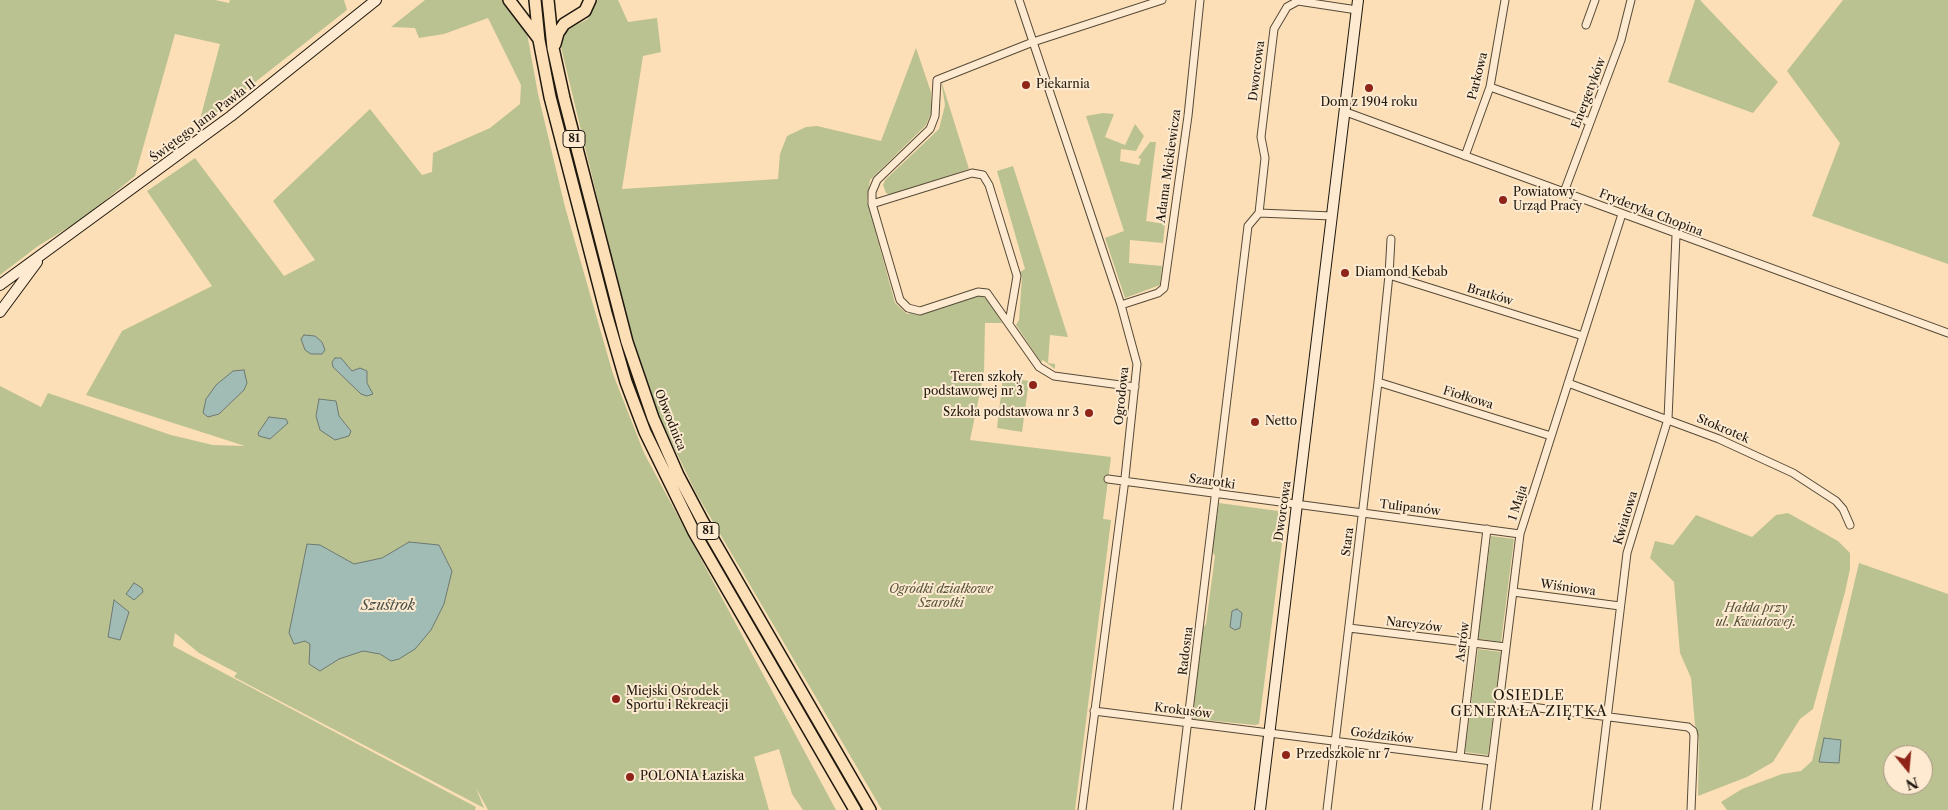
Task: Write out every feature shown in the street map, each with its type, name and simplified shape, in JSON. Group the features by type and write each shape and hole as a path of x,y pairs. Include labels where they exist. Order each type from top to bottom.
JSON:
{"main road":[{"path":"511,0 521,0"},
{"path":"511,0 539,40"},
{"name":"81","path":"535,0 539,40 550,97 606,313 626,382 645,432 694,532 855,810"},
{"path":"554,48 558,33 564,24 584,11 590,0"},
{"path":"548,1 556,12 563,17 573,19"},
{"name":"Obwodnica","path":"548,1 554,48 564,98 627,342 636,373 662,441 703,522 870,810"}],"street":[{"name":"Świętego Jana Pawła II","path":"42,256 231,116 376,0"},
{"name":"Ogrodowa","path":"1019,0 1120,305 1136,359 1135,387 1082,810"},
{"path":"1135,387 1054,376 1039,367 987,294 978,292 920,311 908,308 900,300 872,204 872,192 877,180 930,129 935,116 937,80 1033,42 1162,0"},
{"name":"Adama Mickiewicza","path":"1120,305 1158,293 1164,288 1188,116 1200,0"},
{"name":"Parkowa","path":"1465,156 1490,87 1505,0"},
{"path":"1586,25 1595,0"},
{"name":"Energetyków","path":"1564,192 1621,40 1631,0"},
{"name":"Dworcowa","path":"1216,494 1248,226 1259,213 1265,158 1261,137 1274,29 1280,15 1290,4 1298,2 1358,5 1260,810"},
{"path":"1490,87 1590,122"},
{"name":"Fryderyka Chopina","path":"1346,112 1415,141 1465,156 1676,235 1948,333"},
{"path":"872,204 972,173 984,175 989,185 1017,276 1009,323"},
{"path":"1259,213 1332,216"},
{"name":"1 Maja","path":"1486,810 1520,534 1622,214"},
{"name":"Kwiatowa","path":"1596,810 1620,606 1630,541 1668,419 1676,235"},
{"name":"Stara","path":"1327,810 1378,382 1391,239"},
{"path":"0,285 42,256"},
{"path":"0,312 42,256"},
{"name":"Bratków","path":"1389,275 1583,336"},
{"name":"Fiołkowa","path":"1378,382 1551,436"},
{"name":"Stokrotek","path":"1568,383 1719,439 1793,473 1836,502 1843,509 1850,525"},
{"name":"Szarotki","path":"1108,480 1297,505"},
{"name":"Radosna","path":"1177,810 1216,494"},
{"name":"Tulipanów","path":"1297,505 1520,534"},
{"name":"Astrów","path":"1460,757 1487,529"},
{"name":"Wiśniowa","path":"1513,592 1620,606"},
{"name":"Narcyzów","path":"1349,628 1506,647"},
{"path":"1500,703 1688,727 1693,731 1691,810"},
{"name":"Krokusów","path":"1094,711 1269,733"},
{"name":"Goździków","path":"1269,733 1492,761"}],"green space":[{"path":"0,0 215,0 229,3 230,0 344,0 347,10 198,127 220,44 175,34 135,176 82,219 38,246 0,275"},
{"path":"425,0 503,0 527,33 538,94 565,207 613,374 644,453 836,810 803,810 792,794 779,749 754,757 769,810 488,810 476,788 484,808 234,677 237,673 199,653 175,633 173,646 476,807 475,810 0,810 0,386 41,407 48,393 171,435 213,445 245,446 86,395 122,331 212,286 147,191 195,158 284,276 315,260 273,201 370,109 422,175 432,172 433,153 490,128 520,104 521,85 488,18 444,34 419,38 415,28 391,27"},
{"name":"Ogródki działkowe Szarotki","path":"595,0 618,0 628,22 657,18 661,52 643,56 622,189 778,179 780,154 787,136 806,127 817,126 881,141 916,48 931,92 931,113 926,125 870,180 867,201 895,303 907,314 981,294 989,301 1002,323 985,323 984,373 970,440 1111,457 1103,519 1111,520 1075,810 882,810 696,493 654,406 624,309 560,43 564,34 570,28 588,19"},
{"path":"1695,0 1700,0 1778,82 1753,113 1668,82"},
{"path":"1843,0 1948,0 1948,264 1812,216 1840,143 1787,71"},
{"path":"941,80 969,169 891,195 886,193 883,185 885,180 939,129 945,105"},
{"path":"1103,113 1114,114 1105,137 1125,145 1135,124 1144,136 1136,151 1121,149 1120,161 1139,165 1141,159 1138,158 1150,142 1156,142 1146,221 1165,224 1163,243 1130,240 1129,263 1162,266 1160,285 1125,298 1105,238 1124,231 1086,116"},
{"path":"1013,166 1068,337 1050,335 1048,363 1055,364 1055,369 1043,360 1041,362 1016,325 1019,320 1022,277 1020,272 1025,269 997,171"},
{"path":"1003,377 1029,381 1022,432 997,428"},
{"path":"1219,503 1286,512 1259,724 1255,725 1195,719 1193,717 1202,629 1206,624 1215,556 1212,551"},
{"name":"Hałda przy ul. Kwiatowej.","path":"1788,513 1838,541 1850,553 1850,569 1845,592 1813,709 1800,719 1773,762 1747,777 1698,796 1699,739 1695,725 1691,678 1680,653 1674,582 1650,558 1655,541 1673,545 1696,515 1752,537 1776,515"},
{"path":"1491,536 1514,539 1501,642 1478,639"},
{"path":"1859,563 1948,594 1948,810 1727,810 1721,802 1742,789 1782,774 1801,771 1812,761"},
{"path":"1478,649 1501,652 1488,755 1465,752"}],"water":[{"path":"304,335 315,336 322,342 325,350 322,354 311,354 305,350 301,339"},
{"path":"335,358 341,358 352,371 360,368 367,371 367,383 373,394 367,396 361,394 333,367 332,362"},
{"path":"244,370 247,383 244,390 219,414 208,417 203,413 206,399 216,385 233,371"},
{"path":"319,399 336,401 339,416 351,431 349,436 335,440 320,430 316,416"},
{"path":"269,417 286,419 288,423 270,439 259,436 258,433"},
{"name":"Szustrok","path":"409,542 439,545 452,571 444,604 431,630 415,649 399,659 391,661 380,654 363,651 339,659 320,671 309,664 310,644 305,641 294,644 289,633 307,544 320,545 354,564 382,558"},
{"path":"134,583 142,588 143,592 134,600 126,594"},
{"path":"114,600 129,612 120,640 108,637"},
{"path":"1237,609 1242,613 1240,628 1235,630 1230,627 1232,611"},
{"path":"1824,738 1841,740 1839,763 1819,762"}],"place":[{"name":"Piekarnia","path":"1026,85"},
{"name":"Dom z 1904 roku","path":"1369,88"},
{"name":"Powiatowy Urząd Pracy","path":"1503,200"},
{"name":"Diamond Kebab","path":"1345,273"},
{"name":"Teren szkoły podstawowej nr 3","path":"1033,385"},
{"name":"Szkoła podstawowa nr 3","path":"1089,413"},
{"name":"Netto","path":"1255,422"},
{"name":"Miejski Ośrodek Sportu i Rekreacji","path":"616,699"},
{"name":"Przedszkole nr 7","path":"1286,755"},
{"name":"POLONIA Łaziska","path":"630,777"}],"district":[{"name":"OSIEDLE GENERAŁA ZIĘTKA","path":"1529,704"}]}
